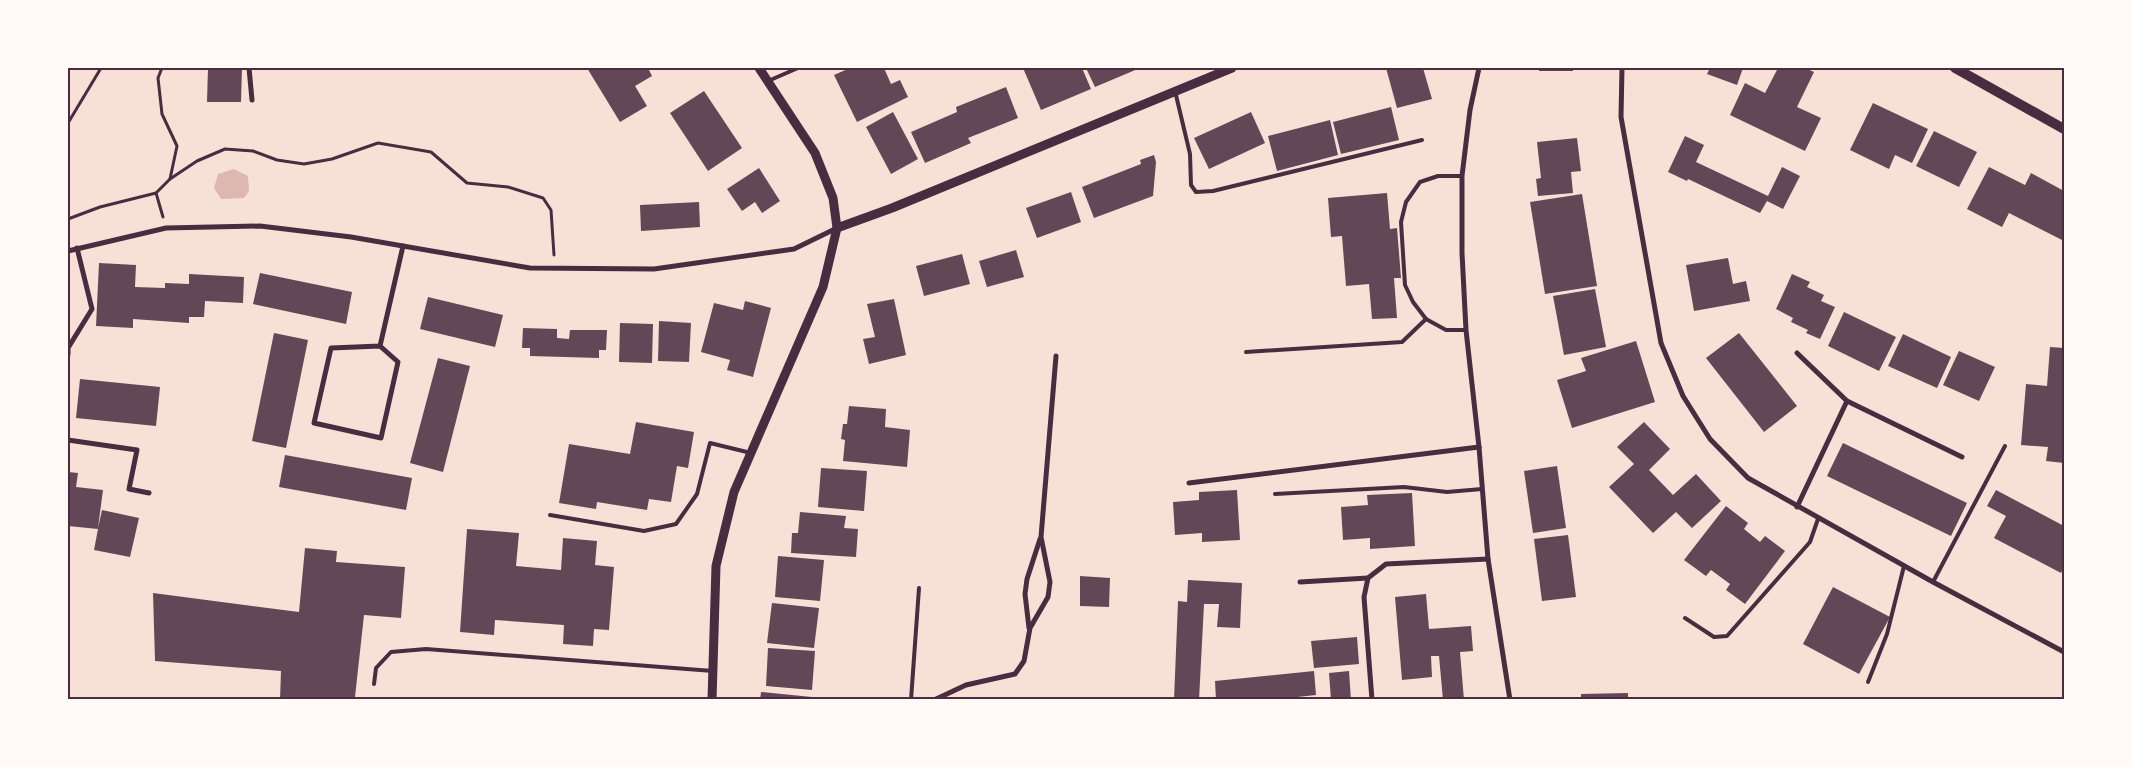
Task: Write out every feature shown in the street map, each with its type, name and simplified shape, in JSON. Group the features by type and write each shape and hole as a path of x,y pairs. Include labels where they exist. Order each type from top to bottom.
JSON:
{"main road":[{"path":"1958,68 2064,129"}],"street":[{"path":"249,68 252,100"},
{"path":"712,700 716,566 734,492 823,287 838,228 833,198 815,153 759,68"},
{"path":"68,251 166,228 260,226 351,237 530,268 555,270 654,270 794,249 838,228 892,208 1232,68"},
{"path":"1480,68 1470,110 1462,176 1462,254 1466,330 1479,447 1488,559 1510,700"},
{"path":"1622,68 1621,117 1660,343 1683,396 1710,439 1748,478 1818,519 2064,652"},
{"path":"380,346 404,246"},
{"path":"68,354 68,348 92,309 77,248"},
{"path":"380,346 398,362 381,438 314,422 332,348 380,346"},
{"path":"1797,352 1847,401 1962,456"},
{"path":"934,700 966,685 1015,674 1024,661 1030,628 1025,594 1027,579 1041,537 1056,356"},
{"path":"1797,507 1847,401"},
{"path":"68,440 137,450 129,489 149,493"},
{"path":"1189,483 1479,447"},
{"path":"1030,628 1048,597 1050,582 1041,537"},
{"path":"1300,582 1368,578 1386,564 1488,559"},
{"path":"1368,578 1364,597 1372,700"}],"lane":[{"path":"768,81 798,68"},
{"path":"1175,91 1190,154 1191,185 1196,192 1213,191 1422,140"},
{"path":"1462,176 1438,176 1420,182 1406,202 1401,222 1405,285 1413,302 1426,320 1446,330 1466,330"},
{"path":"1246,352 1402,342 1426,320"},
{"path":"550,515 644,531 676,524 697,494 710,443 750,453"},
{"path":"1933,582 2005,446"},
{"path":"1275,494 1404,487 1446,492 1482,489"},
{"path":"1685,618 1714,637 1727,636 1810,542 1818,519"},
{"path":"1868,682 1887,634 1904,566"},
{"path":"911,700 919,588"},
{"path":"374,684 376,668 392,652 426,650 713,671"}],"path":[{"path":"68,123 101,68"},
{"path":"162,68 158,78 162,114 177,146 170,179"},
{"path":"68,219 100,207 156,193 170,179 197,161 225,149 253,151 277,160 304,164 332,158 378,143 430,152 467,182 508,187 543,198 552,210 555,270"},
{"path":"156,193 162,211"}],"shaded area":[{"path":"234,169 248,176 249,191 244,198 221,199 214,188 218,174"}],"building":[{"path":"208,68 242,68 241,102 207,102"},
{"path":"587,68 648,68 652,76 635,86 647,106 620,122"},
{"path":"850,68 884,68 891,84 900,80 908,97 857,122 834,75"},
{"path":"1023,68 1082,68 1091,89 1041,110"},
{"path":"1086,68 1140,68 1095,87"},
{"path":"1386,68 1423,68 1432,99 1397,108"},
{"path":"1539,68 1573,68 1573,71 1539,71"},
{"path":"1710,68 1743,68 1737,85 1707,74"},
{"path":"1778,68 1805,68 1814,72 1797,107 1821,118 1805,151 1730,115 1745,83 1765,93"},
{"path":"1006,87 1018,118 968,138 971,143 925,163 911,132 957,112 956,107"},
{"path":"704,91 742,148 708,171 670,113"},
{"path":"1873,103 1928,129 1912,163 1895,155 1889,169 1850,150"},
{"path":"1391,107 1399,140 1341,154 1333,122"},
{"path":"893,112 918,159 891,174 866,127"},
{"path":"1251,112 1265,143 1209,169 1194,138"},
{"path":"1330,120 1338,155 1277,171 1268,136"},
{"path":"1934,131 1977,152 1959,187 1916,166"},
{"path":"1685,136 1704,145 1696,162 1768,196 1782,167 1800,176 1783,209 1767,201 1760,213 1688,179 1687,181 1668,172"},
{"path":"1577,138 1581,171 1571,172 1573,193 1538,196 1536,179 1541,178 1537,142"},
{"path":"1154,155 1156,162 1153,196 1094,218 1082,187 1141,164 1140,160"},
{"path":"1989,167 2025,185 2031,173 2064,191 2064,241 2009,213 2002,227 1967,209"},
{"path":"759,168 780,201 762,213 755,202 742,211 727,189"},
{"path":"1071,192 1081,222 1037,238 1026,208"},
{"path":"1387,193 1390,229 1397,228 1401,278 1394,278 1397,318 1372,319 1369,284 1346,286 1342,236 1331,237 1328,198"},
{"path":"1582,194 1597,286 1545,294 1530,202"},
{"path":"699,202 700,227 641,231 640,205"},
{"path":"1016,250 1024,277 987,287 979,261"},
{"path":"962,254 970,284 924,296 916,266"},
{"path":"1728,258 1733,284 1746,281 1750,301 1694,311 1686,265"},
{"path":"99,263 136,265 135,287 165,288 165,283 189,284 189,274 244,277 243,303 205,301 204,317 189,317 189,323 133,319 133,328 96,326"},
{"path":"260,273 352,292 346,324 253,304"},
{"path":"1792,274 1810,282 1807,287 1824,295 1821,301 1835,307 1820,339 1806,333 1808,330 1791,322 1793,318 1776,309"},
{"path":"1595,289 1606,347 1564,355 1553,296"},
{"path":"428,297 503,315 495,347 420,329"},
{"path":"894,299 906,355 869,364 863,339 875,337 867,304"},
{"path":"745,301 771,308 753,377 727,370 730,360 701,352 714,303 743,310"},
{"path":"1844,312 1896,337 1879,371 1828,346"},
{"path":"659,321 691,323 689,362 658,361"},
{"path":"620,323 653,324 652,363 619,362"},
{"path":"523,328 557,329 557,338 569,339 570,330 607,330 606,350 599,350 599,358 530,356 530,348 522,348"},
{"path":"274,333 308,340 286,448 252,441"},
{"path":"1739,333 1797,406 1764,432 1706,358"},
{"path":"1903,334 1951,357 1937,388 1888,366"},
{"path":"1636,341 1655,402 1572,428 1557,380 1586,371 1581,358"},
{"path":"2050,347 2064,348 2064,463 2046,461 2048,447 2021,445 2026,384 2047,386"},
{"path":"1959,351 1995,367 1979,401 1943,385"},
{"path":"438,358 470,366 443,472 410,463"},
{"path":"80,379 160,387 156,426 76,418"},
{"path":"849,406 886,409 885,427 910,430 907,467 843,461 845,440 841,439 843,424 847,424"},
{"path":"636,422 694,432 688,468 677,466 671,502 649,499 647,510 597,502 596,509 559,503 569,444 630,454"},
{"path":"1644,422 1670,449 1649,470 1673,495 1696,474 1721,501 1692,528 1676,512 1653,533 1609,487 1634,464 1617,447"},
{"path":"1843,443 1967,503 1951,536 1827,476"},
{"path":"285,455 412,478 406,510 279,487"},
{"path":"1557,466 1566,528 1533,533 1524,471"},
{"path":"821,468 867,471 864,511 818,507"},
{"path":"68,472 78,473 76,487 103,490 98,528 102,510 139,518 130,557 94,550 98,529 68,526 70,512 68,512"},
{"path":"1237,490 1240,540 1202,542 1202,533 1175,535 1173,502 1199,500 1199,492"},
{"path":"1996,490 2064,526 2064,566 2061,573 1994,538 2006,516 1987,506"},
{"path":"1412,493 1415,546 1370,549 1370,538 1343,540 1341,507 1368,505 1367,495"},
{"path":"1726,506 1748,523 1744,529 1760,542 1765,536 1785,551 1745,604 1726,590 1730,584 1711,570 1706,576 1684,560"},
{"path":"800,512 846,516 844,528 858,529 856,557 791,553 792,533 798,533"},
{"path":"467,529 519,533 516,566 561,570 563,538 597,541 595,565 614,567 609,630 594,629 593,646 563,644 564,625 495,620 494,635 460,632"},
{"path":"1568,535 1576,597 1542,601 1534,539"},
{"path":"305,548 337,551 336,562 405,567 401,618 364,615 355,697 362,700 280,700 281,671 155,661 153,593 299,612"},
{"path":"778,556 824,560 820,601 775,597"},
{"path":"1080,576 1110,578 1109,607 1080,606"},
{"path":"1188,580 1242,583 1240,628 1217,627 1219,604 1204,604 1199,700 1174,700 1178,601 1187,602"},
{"path":"1833,587 1890,617 1859,674 1803,644"},
{"path":"1426,594 1429,629 1471,626 1473,651 1460,652 1464,700 1443,700 1439,656 1431,656 1432,677 1402,680 1395,597"},
{"path":"772,603 819,608 814,648 767,643"},
{"path":"1357,637 1359,664 1314,668 1311,641"},
{"path":"768,648 815,651 812,690 766,686"},
{"path":"1314,671 1316,695 1270,700 1216,700 1215,681"},
{"path":"1349,671 1351,700 1331,700 1329,673"},
{"path":"761,692 812,697 812,700 760,700"},
{"path":"1628,693 1628,700 1581,700 1581,694"}]}
